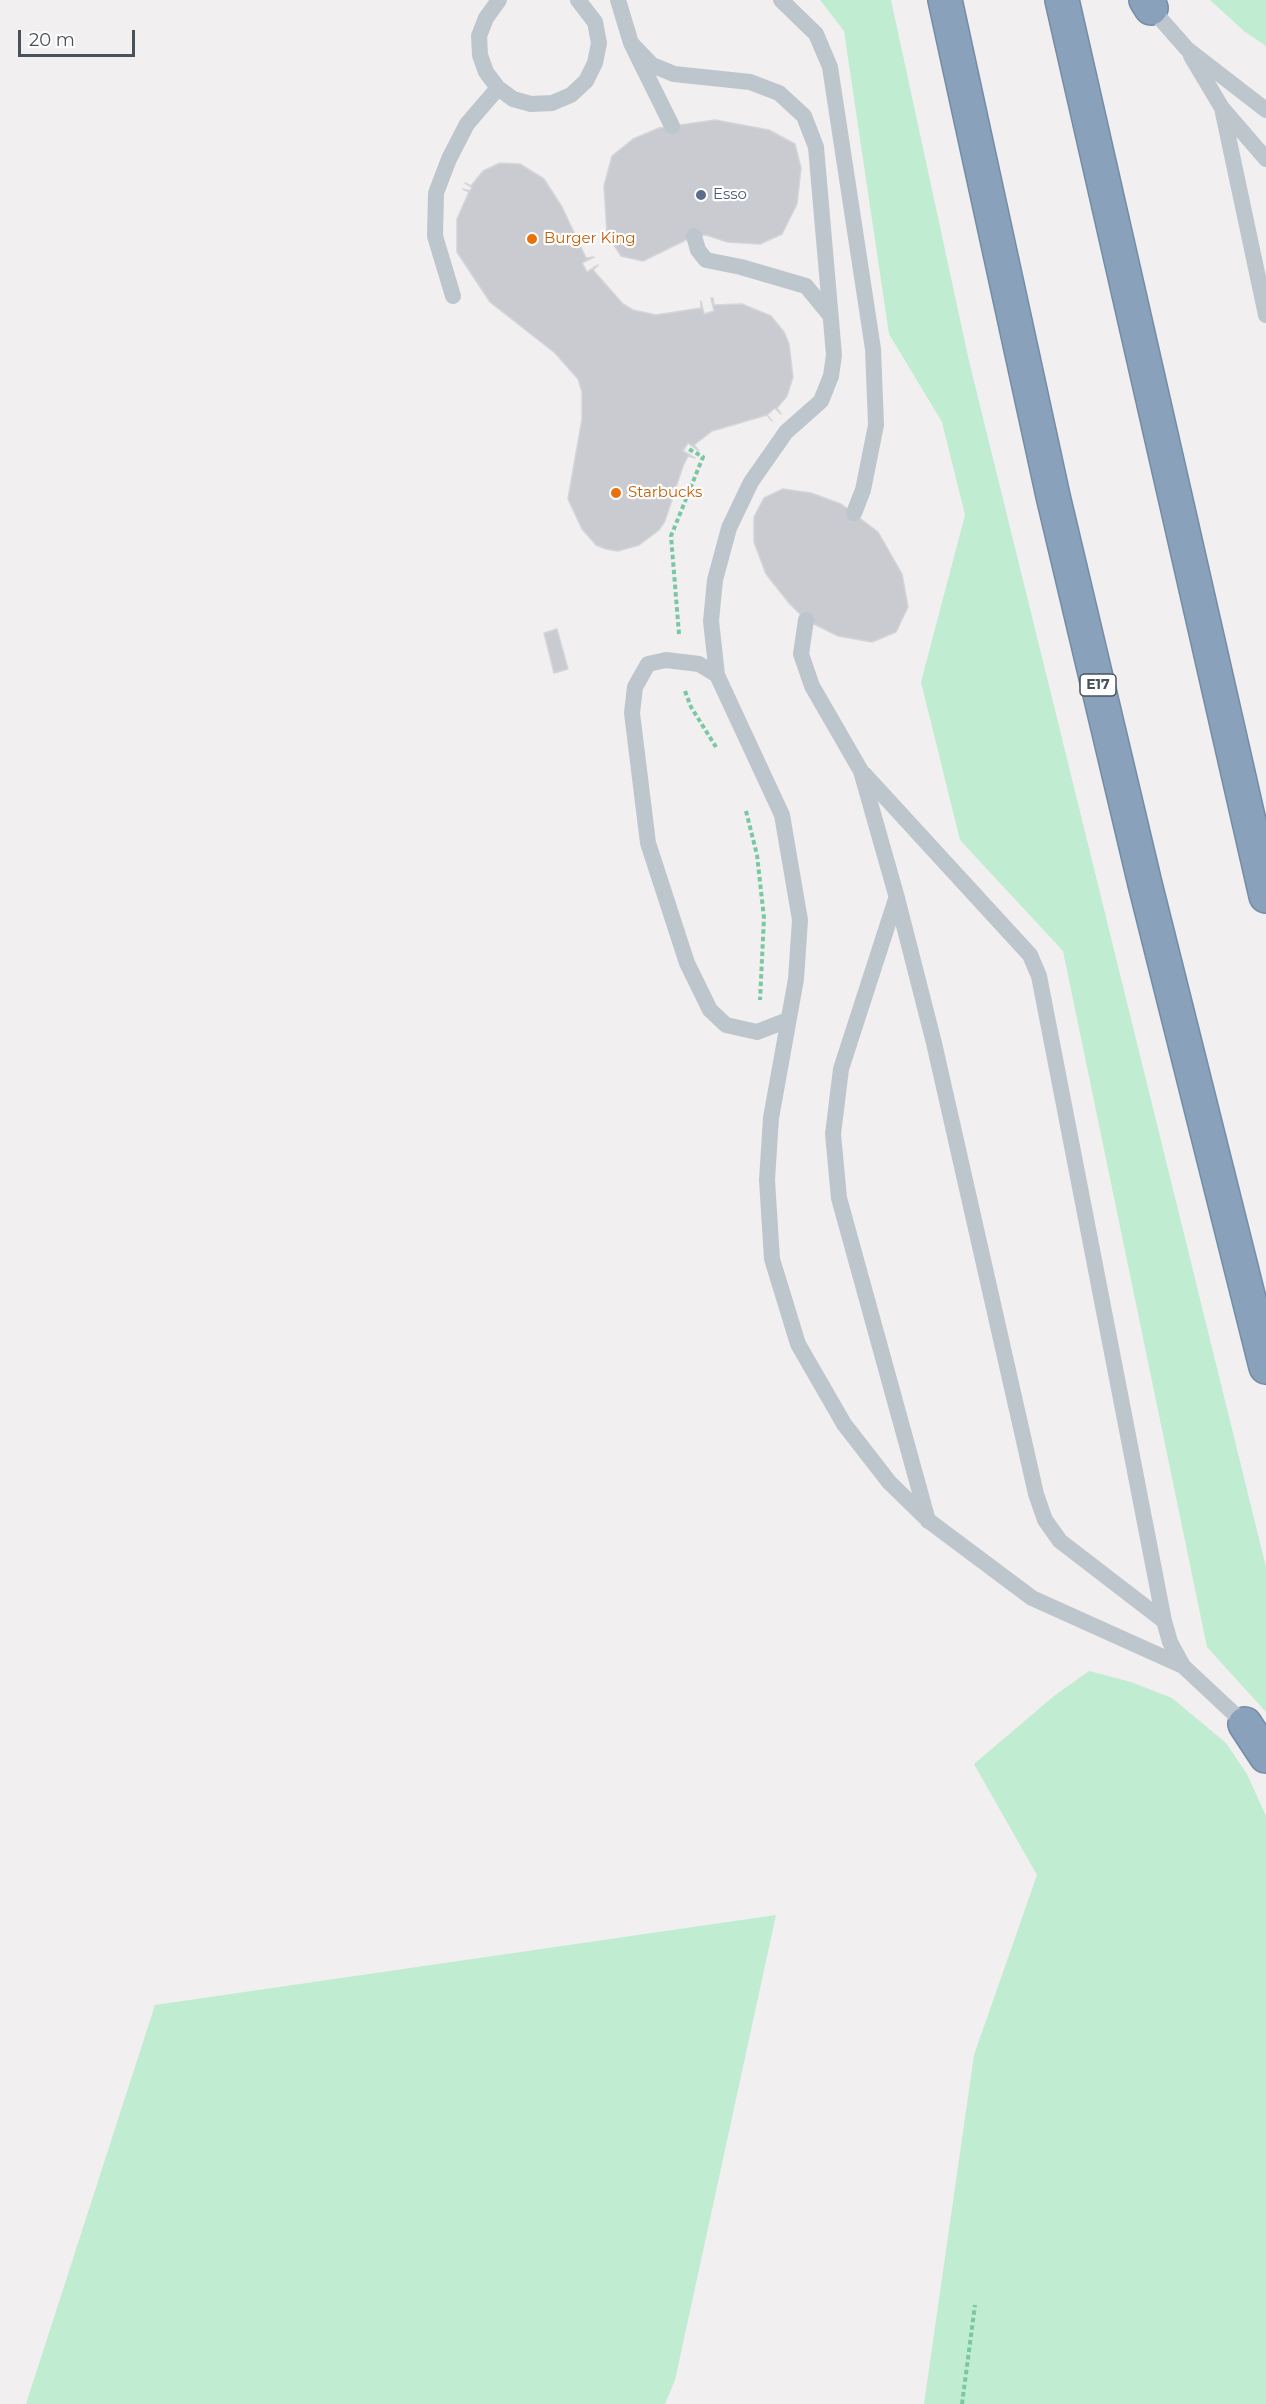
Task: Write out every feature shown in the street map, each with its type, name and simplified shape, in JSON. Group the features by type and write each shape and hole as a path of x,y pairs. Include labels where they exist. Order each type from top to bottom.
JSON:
{"highway":[{"name":"E17","path":"945,0 1053,496 1144,884 1266,1367"},
{"path":"1062,0 1266,896"},
{"path":"1245,1724 1266,1756"}],"lane":[{"path":"499,0 486,18 479,36 480,55 486,72 498,88 513,99 531,104 552,103 571,95 586,81 595,63 599,43 595,22 578,0"},
{"path":"618,0 631,43 672,126"},
{"path":"781,0 816,34 830,67 871,338 876,424 863,490 854,513"},
{"path":"1149,4 1187,50 1222,108 1266,159"},
{"path":"596,32 625,23"},
{"path":"631,43 652,65 674,74 750,82 779,93 804,116 816,147 828,314 834,355 831,376 821,401 786,432 751,482 729,528 715,580 711,621 717,675 782,815 800,920 796,979 771,1118 766,1180 772,1259 798,1344 844,1424 889,1482 929,1521 1032,1598 1183,1666"},
{"path":"1187,50 1266,110"},
{"path":"453,296 435,236 436,193 449,159 467,124 498,88"},
{"path":"1222,108 1266,315"},
{"path":"694,236 698,250 706,260 741,267 806,286 828,314"},
{"path":"806,620 801,654 812,686 861,771 1030,955 1039,976 1164,1621 1170,1642 1183,1666 1245,1724"},
{"path":"717,675 699,664 679,660 648,664 635,687 632,713 648,843 687,963 710,1010 726,1025 757,1032 788,1020"},
{"path":"861,771 897,898 934,1043 1036,1494 1045,1520 1060,1542 1164,1621"},
{"path":"897,898 841,1069 833,1134 839,1198 929,1521"}],"path":[{"path":"687,448 703,457 671,536 680,635 681,683 691,707 717,749"},
{"path":"746,810 757,855 764,918 757,1032"},
{"path":"962,2404 975,2306"}],"green space":[{"path":"820,0 891,0 969,361 1266,1567 1266,1712 1207,1647 1063,951 960,840 921,682 965,515 942,422 889,334 844,31"},
{"path":"1210,0 1266,0 1266,46 1244,31"},
{"path":"1089,1671 1131,1682 1172,1698 1226,1743 1247,1774 1266,1816 1266,2404 924,2404 974,2055 1037,1875 974,1764 1054,1696"},
{"path":"776,1915 675,2380 665,2404 26,2404 155,2005"}],"building":[{"name":"Esso","path":"715,120 769,130 795,144 801,168 797,204 782,234 760,244 727,242 706,235 694,236 643,261 621,256 607,234 604,186 612,156 633,139 659,128"},
{"path":"500,163 520,164 544,179 562,207 586,258 594,257 582,263 587,272 598,265 593,270 623,304 633,310 656,315 701,308 701,301 704,314 714,311 711,298 713,298 714,305 742,304 771,316 784,332 789,344 793,377 787,396 777,408 781,414 775,408 767,415 712,431 694,445 699,451 688,443 683,451 695,458 688,456 683,466 665,521 659,530 639,545 618,551 606,549 596,545 582,529 568,499 582,419 582,392 578,379 555,353 490,302 457,252 457,219 469,192 463,189 470,191 472,187 465,183 471,186 483,171"},
{"path":"783,489 811,493 841,504 878,532 902,574 908,607 896,632 872,642 838,636 806,620 766,574 754,542 754,517 764,498"},
{"path":"557,629 568,669 554,673 544,633"}],"place":[{"name":"Esso","path":"701,195"},
{"name":"Burger King","path":"532,239"},
{"name":"Starbucks","path":"616,493"}]}
